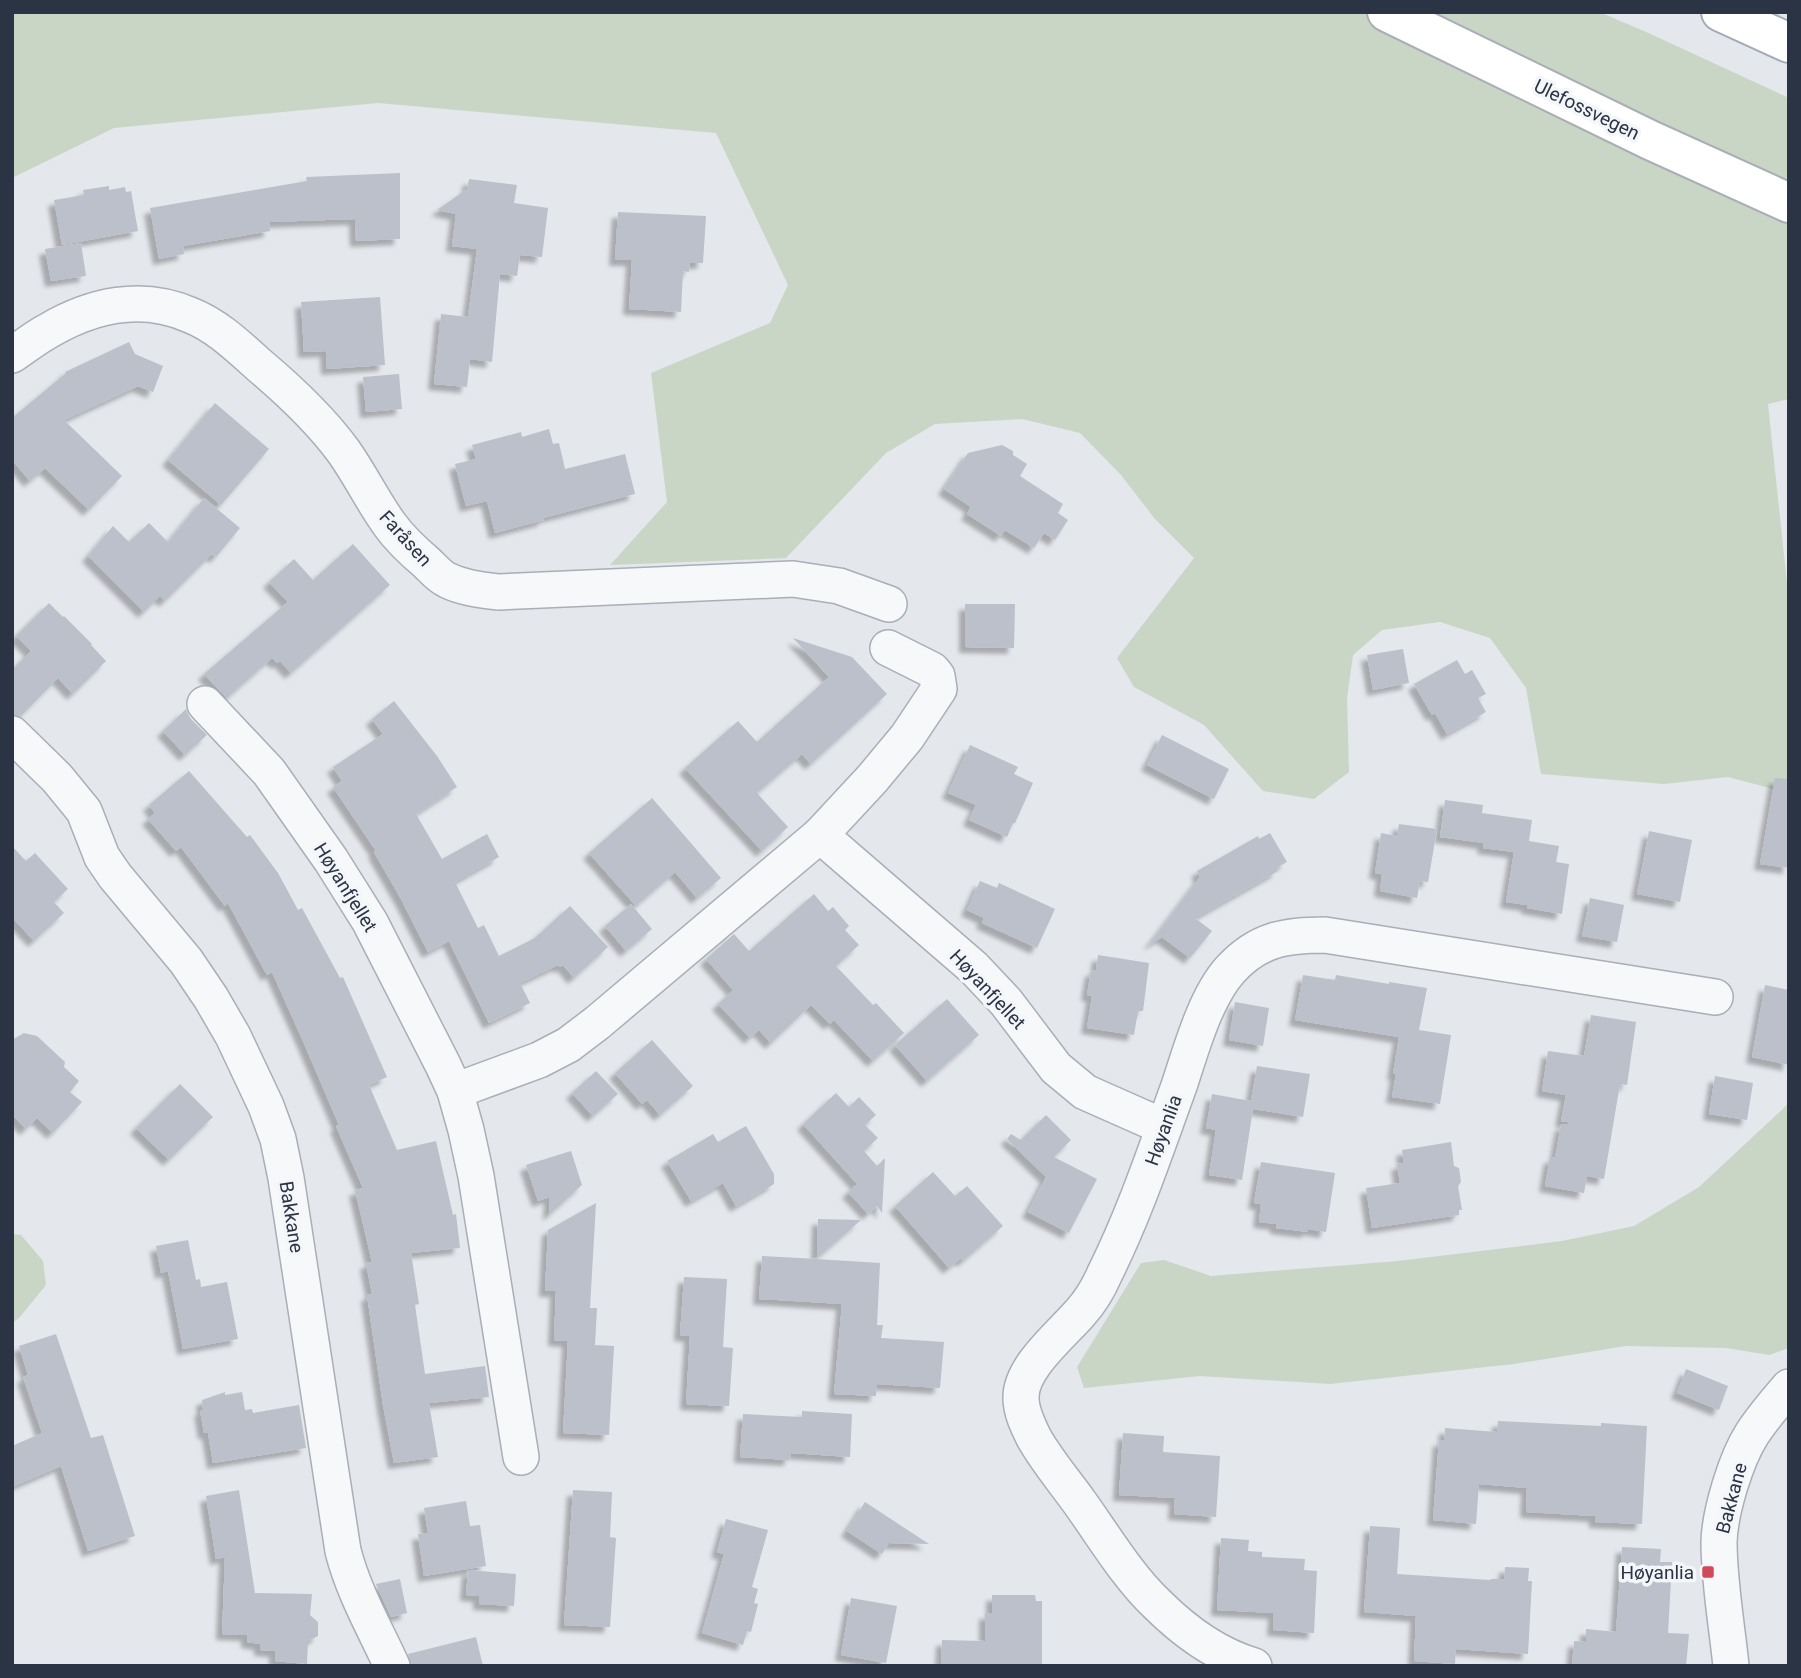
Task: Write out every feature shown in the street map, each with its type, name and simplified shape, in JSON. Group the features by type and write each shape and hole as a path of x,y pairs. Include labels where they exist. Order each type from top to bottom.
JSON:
{"street":[{"name":"Ulefossvegen","path":"1387,12 1650,140 1789,203"},
{"path":"1721,12 1789,43"},
{"name":"Faråsen","path":"12,355 48,331 81,315 116,305 141,303 168,307 192,315 236,344 294,394 323,424 346,454 390,526 445,580 470,588 499,592 793,579 838,586 889,604"},
{"path":"455,1091 539,1060 568,1045 820,835 890,758 939,689 937,676 932,670 888,648"},
{"name":"Høyanfjellet","path":"205,704 269,772 331,860 370,922 455,1091 475,1176 521,1457"},
{"name":"Bakkane","path":"12,734 57,778 84,810 102,857 186,961 211,998 267,1106 278,1139 287,1185 343,1552 358,1597 392,1666"},
{"name":"Høyanfjellet","path":"820,835 974,968 1006,1002 1056,1068 1085,1092 1164,1127"},
{"name":"Høyanlia","path":"1254,1666 1200,1641 1156,1603 1122,1563 1035,1440 1024,1416 1020,1397 1024,1380 1040,1357 1082,1311 1104,1276 1124,1233 1216,989 1228,972 1245,956 1263,946 1284,937 1325,935 1715,997"},
{"name":"Bakkane","path":"1731,1666 1719,1540 1725,1505 1751,1435 1789,1387"}],"green space":[{"path":"12,12 1599,12 1644,31 1789,98 1789,399 1768,404 1789,602 1789,793 1728,777 1664,784 1541,774 1526,688 1490,638 1440,622 1382,630 1353,655 1347,698 1349,772 1314,799 1263,791 1204,725 1134,687 1117,658 1194,558 1155,519 1121,475 1080,433 1022,419 935,424 886,453 786,558 610,565 667,502 651,373 770,323 788,285 716,133 378,103 114,128 12,178"},
{"path":"1789,1103 1789,1348 1769,1355 1726,1348 1626,1346 1514,1364 1330,1384 1200,1376 1084,1388 1077,1367 1141,1263 1164,1260 1211,1276 1398,1261 1562,1241 1634,1226 1699,1187"},
{"path":"12,1234 21,1235 43,1261 46,1285 12,1323"}],"building":[{"path":"400,173 400,239 356,241 355,219 269,222 270,231 183,246 184,254 159,259 150,208 307,181 306,177"},
{"path":"469,179 517,185 514,203 548,208 542,257 520,255 517,276 500,274 492,362 470,359 467,387 434,384 441,314 468,317 477,249 452,246 456,214 437,210 467,189"},
{"path":"109,186 109,190 125,187 126,192 131,191 138,231 62,245 54,200 84,195 83,190"},
{"path":"618,212 706,216 703,263 690,263 689,272 683,271 681,312 629,309 632,260 615,260"},
{"path":"81,243 86,276 51,281 45,249"},
{"path":"380,297 385,365 327,369 326,351 304,352 301,302"},
{"path":"129,342 135,354 163,366 153,392 138,386 64,420 122,476 89,510 45,468 30,481 12,460 12,418 65,372"},
{"path":"399,374 402,409 366,412 363,377"},
{"path":"215,403 269,449 221,505 168,460"},
{"path":"549,429 553,444 559,443 565,469 625,454 635,494 495,533 487,501 466,506 455,464 476,459 472,445 521,432 522,437"},
{"path":"1002,445 1027,464 1020,476 1063,504 1058,513 1068,520 1055,540 1044,533 1034,548 1005,530 1001,536 967,514 971,507 944,489 968,453"},
{"path":"204,498 240,528 216,557 212,554 165,601 160,596 144,612 88,556 113,526 129,542 149,523 168,542"},
{"path":"353,544 390,585 291,673 280,661 277,663 272,658 227,698 204,674 288,602 269,582 294,559 313,580"},
{"path":"49,603 106,661 73,694 58,678 21,716 12,714 12,670 31,651 16,636"},
{"path":"965,604 1015,604 1014,648 965,647"},
{"path":"793,638 852,657 887,694 811,764 802,754 757,793 788,827 762,851 685,768 738,721 757,742 829,677"},
{"path":"1403,649 1409,683 1373,690 1367,655"},
{"path":"1457,660 1465,674 1472,670 1486,694 1478,698 1486,712 1447,734 1414,684"},
{"path":"394,701 437,756 457,787 416,814 442,859 487,834 499,857 455,882 478,928 484,925 499,956 535,938 570,906 608,947 574,978 563,965 558,965 520,983 530,1003 489,1023 449,941 428,952 374,852 376,851 333,787 342,781 333,767 383,734 372,719"},
{"path":"186,709 190,718 207,735 185,755 163,731"},
{"path":"1162,735 1229,769 1214,799 1147,765"},
{"path":"970,745 1018,767 1014,774 1033,783 1007,837 969,820 976,805 948,793"},
{"path":"189,771 247,837 250,835 278,873 298,910 302,908 340,978 343,977 387,1077 369,1085 397,1150 436,1141 453,1215 456,1214 460,1248 411,1253 425,1374 485,1366 489,1397 429,1403 438,1457 394,1463 367,1295 372,1294 366,1263 372,1262 355,1190 363,1188 336,1126 339,1125 272,972 267,975 228,903 225,906 181,847 176,851 148,819 155,813 149,805"},
{"path":"1775,778 1789,779 1789,868 1760,864"},
{"path":"652,798 721,878 697,898 675,872 636,906 589,853"},
{"path":"1445,800 1483,805 1482,813 1532,820 1529,841 1559,846 1556,862 1569,864 1562,914 1506,902 1514,852 1483,848 1484,843 1440,837"},
{"path":"1399,824 1437,829 1428,882 1420,881 1417,898 1380,891 1382,874 1375,873 1381,833 1397,836"},
{"path":"1649,831 1692,840 1680,902 1637,894"},
{"path":"1270,833 1287,862 1276,868 1278,871 1195,918 1212,931 1190,958 1162,937 1149,945 1200,877 1197,871 1258,836 1259,839"},
{"path":"12,846 26,861 35,853 68,889 54,902 64,913 34,941 12,917"},
{"path":"980,881 997,888 999,883 1055,909 1037,948 982,923 984,918 967,910"},
{"path":"814,894 828,911 833,907 849,926 845,930 859,945 836,966 904,1033 873,1061 834,1020 830,1024 811,1005 771,1043 759,1030 750,1038 718,1004 733,990 706,959 734,934 749,951"},
{"path":"1590,898 1624,905 1617,942 1582,936"},
{"path":"631,904 652,929 626,951 605,926"},
{"path":"1098,955 1149,963 1143,1011 1138,1011 1134,1035 1087,1028 1092,996 1087,995 1091,970 1096,971"},
{"path":"1303,975 1335,980 1336,975 1427,988 1419,1030 1451,1035 1440,1104 1392,1097 1399,1037 1295,1020"},
{"path":"1765,985 1789,990 1789,1065 1752,1057"},
{"path":"947,999 979,1035 927,1081 895,1045"},
{"path":"1235,1002 1269,1008 1263,1046 1229,1040"},
{"path":"1591,1015 1636,1022 1627,1085 1620,1084 1604,1179 1587,1176 1584,1193 1545,1186 1550,1157 1555,1158 1561,1125 1574,1123 1561,1121 1566,1095 1542,1091 1548,1051 1584,1056"},
{"path":"24,1033 37,1036 65,1062 64,1067 79,1081 70,1092 82,1102 53,1133 37,1118 26,1129 12,1115 12,1040"},
{"path":"652,1040 693,1086 660,1115 647,1100 642,1104 615,1073"},
{"path":"1257,1066 1310,1074 1303,1117 1253,1109 1242,1180 1209,1175 1216,1130 1206,1128 1212,1094 1251,1101"},
{"path":"596,1071 618,1094 593,1116 572,1093"},
{"path":"1715,1076 1753,1083 1747,1120 1709,1114"},
{"path":"180,1084 213,1117 169,1160 136,1128"},
{"path":"836,1093 849,1107 859,1097 876,1115 865,1125 878,1138 864,1151 877,1166 885,1158 882,1213 877,1206 868,1214 848,1192 857,1184 803,1124"},
{"path":"1046,1115 1071,1140 1054,1157 1097,1179 1069,1233 1028,1212 1046,1177 1007,1139 1011,1134 1021,1140"},
{"path":"746,1126 774,1174 774,1184 736,1206 723,1183 691,1201 667,1161 713,1134 718,1142"},
{"path":"1451,1142 1454,1166 1459,1168 1461,1182 1458,1186 1462,1210 1459,1210 1459,1215 1372,1228 1366,1188 1400,1183 1397,1164 1404,1163 1402,1150"},
{"path":"571,1151 582,1185 549,1215 550,1197 538,1201 526,1165"},
{"path":"1261,1162 1335,1173 1326,1232 1276,1228 1276,1224 1259,1222 1261,1204 1254,1203"},
{"path":"933,1172 955,1196 967,1186 1003,1226 963,1261 961,1258 949,1268 895,1206"},
{"path":"596,1203 590,1308 597,1308 595,1345 614,1346 609,1435 563,1433 568,1341 554,1340 556,1291 545,1291 548,1230"},
{"path":"818,1219 861,1220 817,1258"},
{"path":"188,1240 196,1280 200,1279 201,1287 227,1282 238,1339 183,1349 168,1271 161,1273 156,1246"},
{"path":"762,1256 880,1263 877,1325 883,1325 881,1338 944,1342 940,1388 877,1384 876,1396 834,1394 842,1304 759,1299"},
{"path":"684,1277 727,1279 723,1347 733,1348 729,1406 686,1404 690,1336 680,1335"},
{"path":"56,1334 91,1438 103,1435 135,1536 88,1551 61,1466 12,1487 12,1446 42,1433 23,1377 28,1375 19,1346"},
{"path":"1686,1369 1728,1386 1719,1410 1677,1393"},
{"path":"225,1392 225,1395 242,1392 245,1410 252,1409 253,1413 299,1405 306,1448 213,1463 208,1433 204,1433 200,1410 203,1410 202,1400"},
{"path":"802,1411 852,1414 850,1457 791,1453 790,1460 740,1457 743,1414 802,1417"},
{"path":"1498,1421 1647,1426 1642,1524 1595,1522 1595,1516 1526,1512 1527,1488 1479,1484 1476,1524 1433,1520 1439,1440 1444,1441 1445,1428 1497,1432"},
{"path":"1123,1433 1164,1436 1163,1452 1220,1456 1216,1517 1174,1514 1175,1498 1119,1495"},
{"path":"239,1490 255,1593 312,1594 310,1615 318,1622 318,1636 308,1641 307,1664 275,1661 275,1651 260,1650 260,1644 247,1642 247,1635 222,1634 225,1557 216,1559 206,1496"},
{"path":"573,1490 612,1492 610,1537 616,1538 610,1627 564,1625"},
{"path":"466,1501 470,1526 480,1525 486,1566 424,1576 418,1534 428,1533 424,1508"},
{"path":"865,1502 929,1544 889,1543 882,1554 847,1531"},
{"path":"726,1519 768,1530 752,1587 758,1589 754,1603 758,1604 751,1632 747,1631 743,1645 702,1633 724,1554 717,1552"},
{"path":"1370,1526 1400,1528 1397,1574 1490,1580 1504,1579 1505,1567 1529,1568 1528,1581 1532,1581 1528,1654 1456,1649 1455,1664 1414,1661 1416,1616 1364,1612"},
{"path":"1221,1538 1249,1540 1248,1551 1262,1552 1262,1557 1305,1559 1304,1570 1317,1571 1314,1633 1273,1630 1274,1613 1217,1610"},
{"path":"1622,1547 1661,1549 1660,1562 1672,1562 1668,1633 1689,1634 1686,1666 1572,1666 1574,1641 1586,1642 1586,1629 1616,1632"},
{"path":"468,1570 516,1574 514,1606 479,1604 479,1596 466,1595"},
{"path":"400,1579 407,1613 391,1617 376,1584"},
{"path":"992,1595 1035,1595 1036,1601 1042,1601 1042,1666 941,1666 942,1640 985,1641 985,1613 992,1614"},
{"path":"851,1598 897,1606 886,1663 841,1655"},
{"path":"476,1637 483,1666 412,1666 408,1654"}],"place":[{"name":"Høyanlia","path":"1708,1572"}]}
